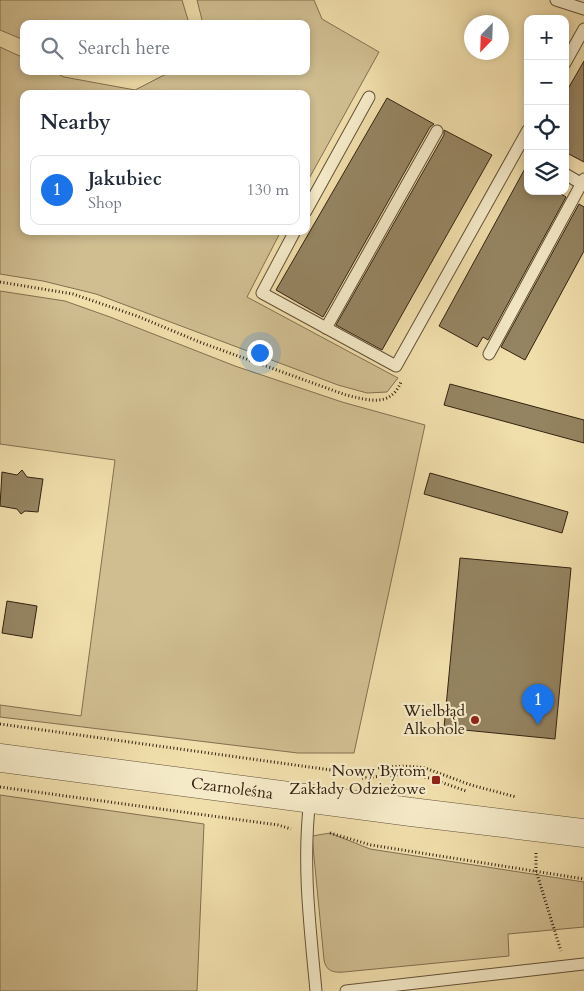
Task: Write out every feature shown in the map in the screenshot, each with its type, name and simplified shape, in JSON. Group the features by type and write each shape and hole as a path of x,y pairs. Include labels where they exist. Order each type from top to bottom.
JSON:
{"street":[{"name":"Czarnoleśna","path":"0,758 584,833"}],"lane":[{"path":"556,0 584,9"},
{"path":"567,60 584,29"},
{"path":"310,204 369,97"},
{"path":"326,328 437,130"},
{"path":"293,235 262,293 396,366 523,150"},
{"path":"489,354 583,183 569,176"},
{"path":"310,799 307,826 307,887 316,991"},
{"path":"346,991 584,964"}],"path":[{"path":"0,282 73,294 137,316 202,343 346,395 368,400 381,401 396,391 403,376 396,366"},
{"path":"0,724 338,772 392,766 417,766 495,793 521,798"},
{"path":"0,787 278,825"},
{"path":"330,833 371,845 584,879"},
{"path":"536,848 536,871 567,966"}],"shaded area":[{"path":"0,0 182,0 188,20 20,20 20,38 0,30"},
{"path":"197,0 314,0 322,19 379,52 310,177 310,90 135,90 164,75 310,75 310,20 202,20"},
{"path":"0,47 20,56 20,75 60,75 135,90 20,90 20,235 279,235 247,297 398,378 387,392 367,393 338,385 96,294 43,281 0,274"},
{"path":"0,291 65,301 235,366 342,402 425,425 354,753 298,753 0,717 0,705 81,716 115,460 0,444"},
{"path":"0,795 204,824 197,991 0,991"},
{"path":"330,833 370,849 584,882 584,927 508,934 509,956 333,972 326,967 324,960 312,836"}],"building":[{"path":"584,61 584,162 569,154 569,87"},
{"path":"387,98 434,124 430,127 323,317 276,290 308,235 310,235 310,231"},
{"path":"444,130 492,155 382,350 336,325 444,135"},
{"path":"524,170 524,195 563,195 566,197 488,340 483,337 477,347 439,326"},
{"path":"579,204 584,207 584,251 525,360 501,347"},
{"path":"450,384 584,420 584,443 444,405"},
{"path":"22,470 27,477 43,479 38,512 25,511 21,514 17,509 0,506 2,472 17,475"},
{"path":"430,473 568,512 562,533 424,494"},
{"path":"460,558 571,568 555,739 444,728"},
{"path":"7,601 37,606 32,638 2,633"}],"place":[{"name":"Wielbłąd Alkohole","path":"475,720"},
{"name":"Jakubiec","path":"538,725"},
{"name":"Nowy Bytom Zakłady Odzieżowe","path":"436,780"}]}
